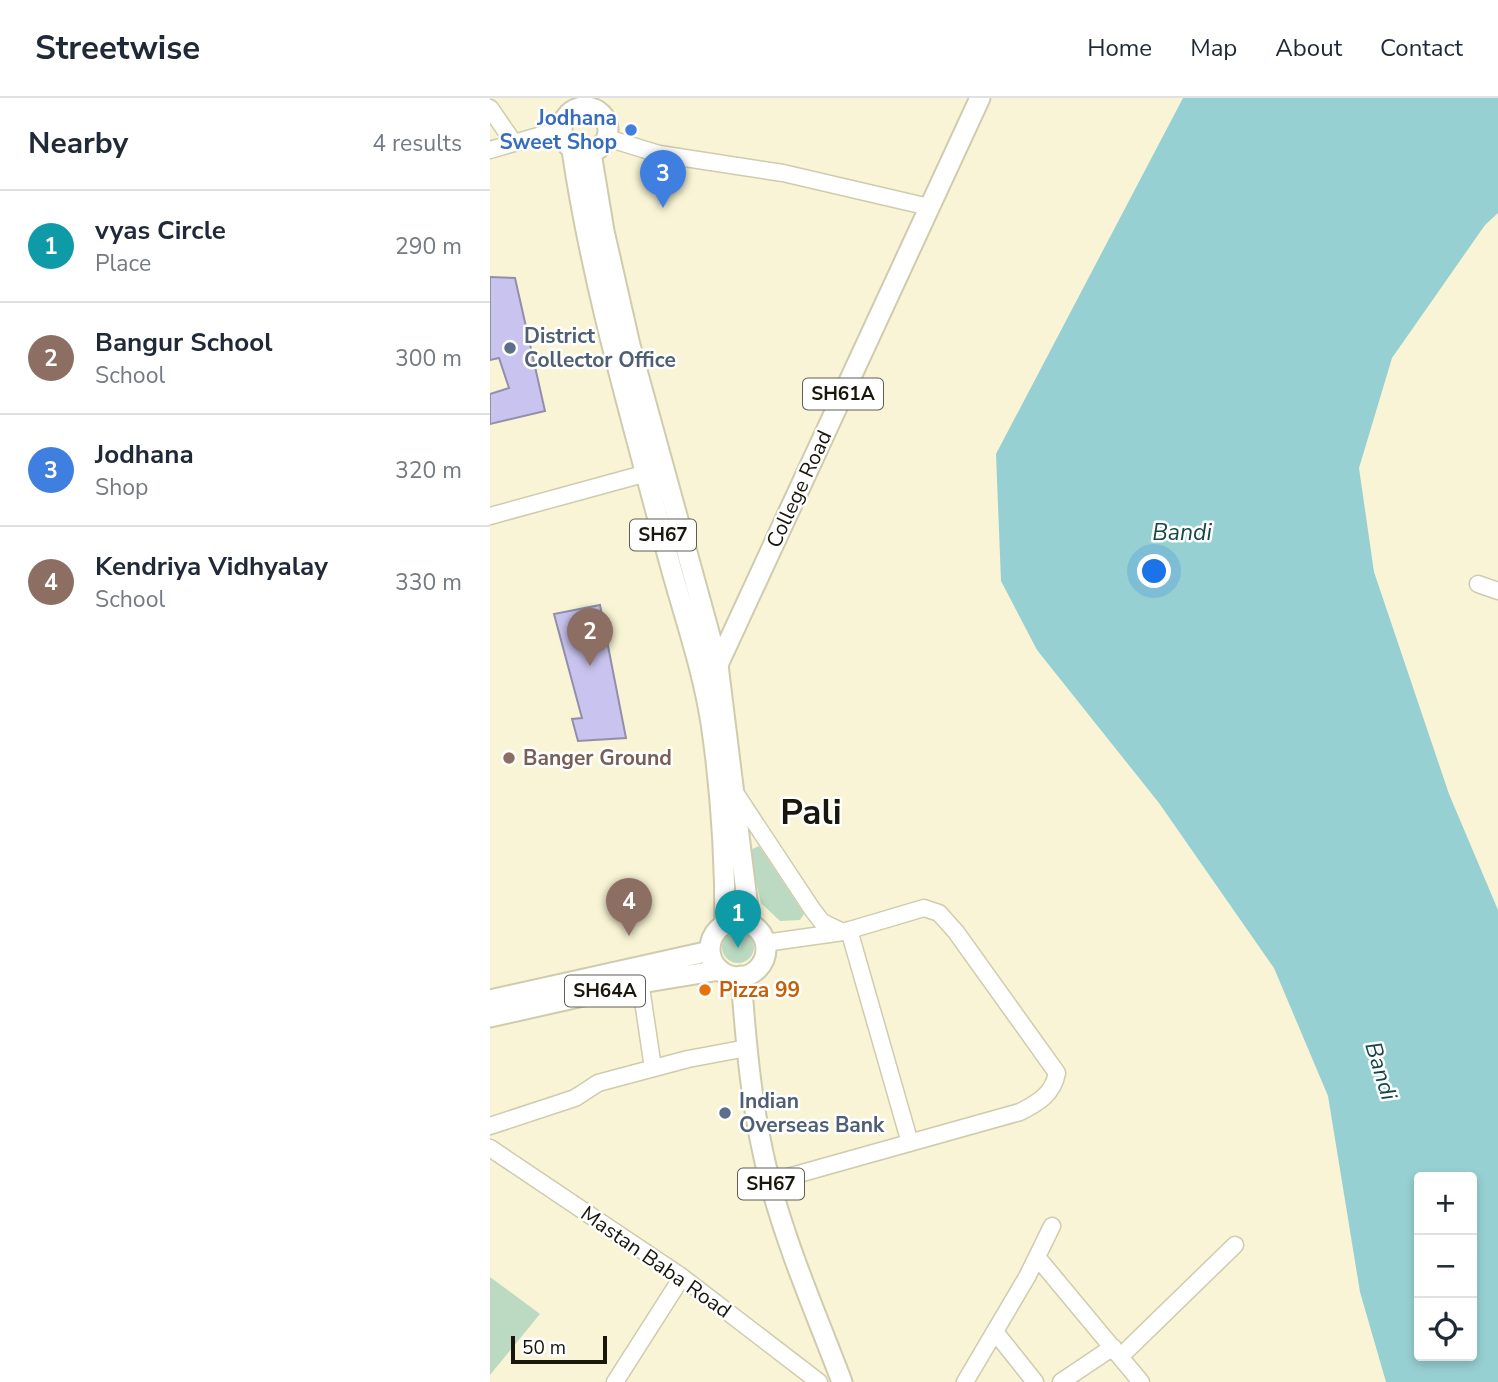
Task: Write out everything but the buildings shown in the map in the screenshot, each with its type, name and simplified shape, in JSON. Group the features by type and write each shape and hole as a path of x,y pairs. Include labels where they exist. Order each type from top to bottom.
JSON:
{"main road":[{"name":"College Road","path":"704,689 718,665 980,98"},
{"path":"562,129 568,115 581,103 603,115 609,130 607,138 598,150 581,151"},
{"name":"SH67","path":"562,129 566,144 581,151 604,231 630,345 718,665 750,924"},
{"name":"SH67","path":"581,151 600,288 704,689 719,787 725,860 725,924 714,935 710,951"},
{"path":"710,951 720,971 741,976 760,965 765,943 757,929 741,921 725,924"},
{"name":"SH64A","path":"490,1017 639,976 710,951"},
{"name":"SH64A","path":"490,1000 639,976 720,971"},
{"name":"SH67","path":"741,976 747,1048 759,1135 770,1182 842,1382"}],"street":[{"path":"490,108 514,143"},
{"path":"490,150 562,129"},
{"path":"607,138 659,154 783,173 929,207"},
{"path":"490,516 647,473"},
{"path":"1478,584 1498,591"},
{"path":"734,791 822,922 846,931"},
{"path":"765,943 846,931 924,908 939,913 956,932 1057,1073 1054,1087 1035,1105 1020,1112 770,1182"},
{"path":"846,931 910,1143"},
{"path":"639,976 653,1068"},
{"path":"490,1126 575,1098 598,1083 747,1048"},
{"name":"Mastan Baba Road","path":"490,1147 682,1277 818,1382"},
{"path":"965,1382 996,1333 1052,1226"},
{"path":"1061,1382 1117,1352 1235,1245"},
{"path":"1037,1256 1141,1382"},
{"path":"615,1382 682,1277"},
{"path":"996,1333 1035,1382"}],"green space":[{"path":"759,846 804,914 800,920 780,921 761,903 748,851"},
{"path":"738,931 749,936 754,947 749,958 738,963 727,958 722,947 727,936"},
{"path":"490,1277 540,1314 490,1375"}],"water":[{"name":"Bandi","path":"1183,98 1498,98 1498,213 1485,225 1392,358 1359,468 1374,572 1449,794 1498,910 1498,1382 1386,1382 1360,1292 1328,1096 1274,968 1159,803 1037,650 1001,581 996,454"}],"place":[{"name":"Jodhana Sweet Shop","path":"631,130"},
{"name":"Jodhana","path":"663,208"},
{"name":"District Collector Office","path":"510,348"},
{"name":"Bangur School","path":"590,666"},
{"name":"Banger Ground","path":"509,758"},
{"name":"Kendriya Vidhyalay","path":"629,936"},
{"name":"vyas Circle","path":"738,948"},
{"name":"Pizza 99","path":"705,990"},
{"name":"Indian Overseas Bank","path":"725,1113"}],"district":[{"name":"Pali","path":"811,812"}]}
